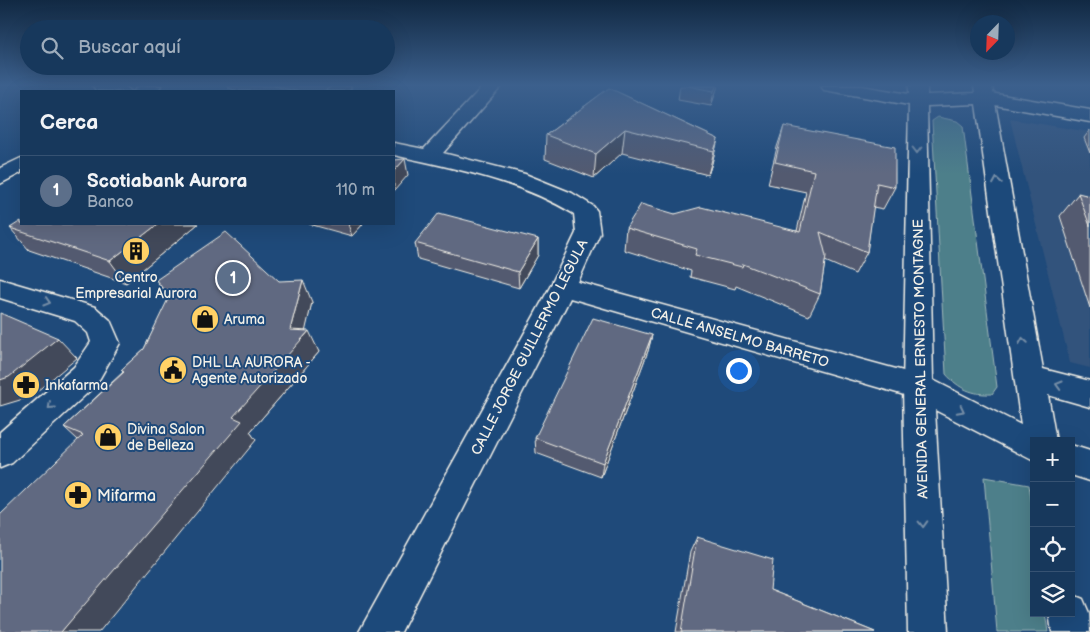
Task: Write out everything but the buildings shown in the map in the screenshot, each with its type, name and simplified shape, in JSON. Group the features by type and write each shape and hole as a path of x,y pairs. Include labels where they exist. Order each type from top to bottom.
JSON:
{"main road":[{"path":"428,156 466,115"},
{"name":"AVENIDA GENERAL ERNESTO MONTAGNE","path":"918,115 918,387 928,632"},
{"path":"988,115 1028,377 1039,437"},
{"name":"CALLE JORGE GUILLERMO LEGULA","path":"379,632 563,287 588,233 584,211 562,196 528,184 428,156 395,149"},
{"path":"0,177 20,165"},
{"name":"CALLE ANSELMO BARRETO","path":"563,287 918,387 1030,445"},
{"path":"0,288 84,314 100,328 106,343 84,376 0,453"},
{"path":"1028,377 1090,394"},
{"path":"1075,461 1090,466"},
{"path":"1070,617 1072,632"}],"shaded area":[{"path":"1010,119 1090,132 1090,368 1070,363"}],"green space":[{"path":"938,117 957,121 963,126 997,387 992,394 967,390 956,384 946,374 932,121"},
{"path":"984,477 1029,485 1030,617 1046,617 1048,632 997,632"}],"place":[{"name":"Centro Empresarial Aurora","path":"136,251"},
{"name":"Scotiabank Aurora","path":"233,278"},
{"name":"Aruma","path":"205,319"},
{"name":"DHL LA AURORA - Agente Autorizado","path":"173,370"},
{"name":"Inkafarma","path":"26,385"},
{"name":"Divina Salon de Belleza","path":"108,437"},
{"name":"Mifarma","path":"78,495"}]}
